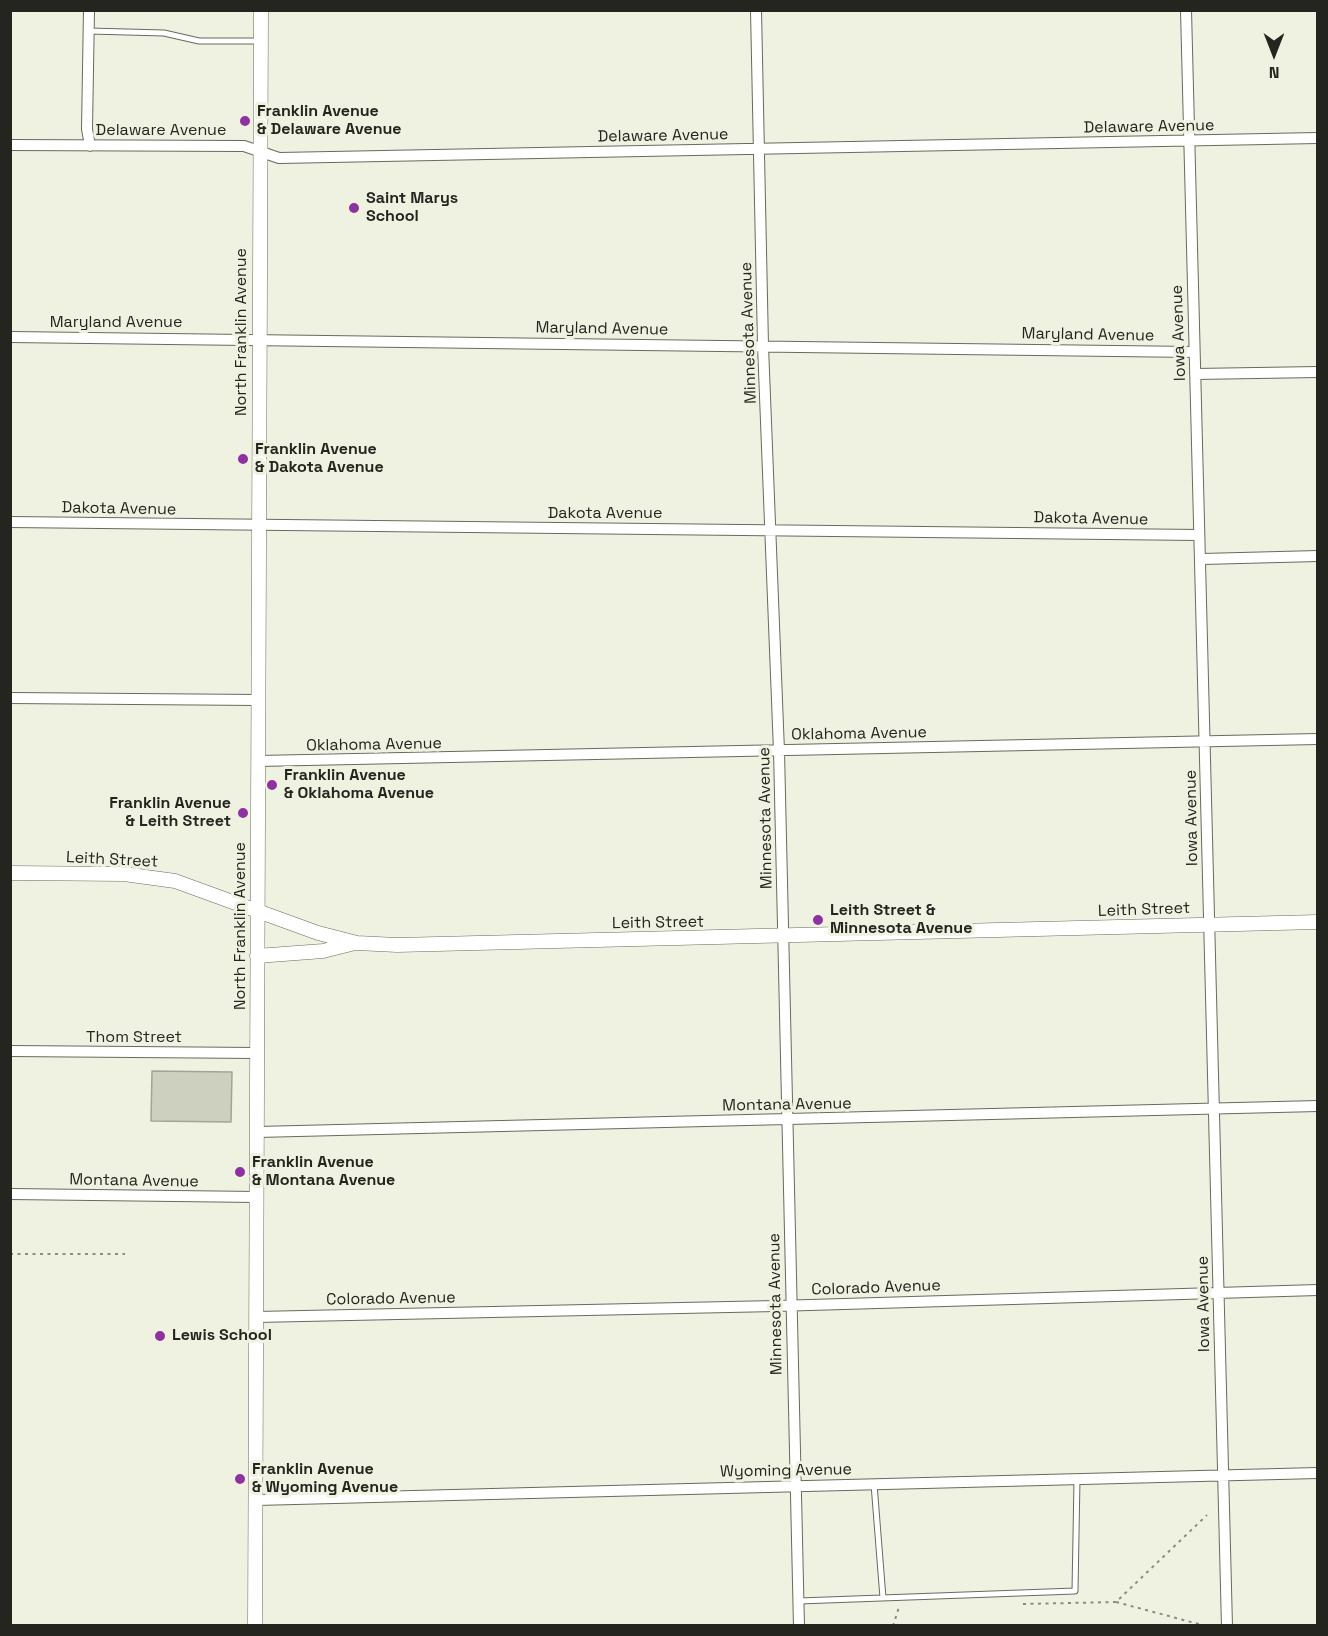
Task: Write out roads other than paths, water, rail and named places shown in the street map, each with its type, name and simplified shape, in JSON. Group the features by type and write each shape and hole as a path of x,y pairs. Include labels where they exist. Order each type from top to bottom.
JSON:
{"street":[{"path":"89,10 87,129 90,146"},
{"name":"North Franklin Avenue","path":"255,1626 261,10"},
{"name":"Minnesota Avenue","path":"756,10 763,346 779,751 799,1626"},
{"name":"Iowa Avenue","path":"1186,10 1199,535 1202,559 1208,925 1227,1626"},
{"name":"Delaware Avenue","path":"10,145 244,146 279,158 1317,138"},
{"name":"Maryland Avenue","path":"10,337 1194,351"},
{"path":"1195,374 1317,372"},
{"name":"Dakota Avenue","path":"10,522 1199,535"},
{"path":"1202,559 1317,556"},
{"path":"10,698 258,700"},
{"name":"Oklahoma Avenue","path":"258,761 1317,739"},
{"name":"Leith Street","path":"10,873 150,877 200,888 318,933 357,943 397,945 1317,922"},
{"path":"257,956 323,951 357,943"},
{"name":"Thom Street","path":"10,1051 257,1053"},
{"name":"Montana Avenue","path":"257,1132 1317,1106"},
{"name":"Montana Avenue","path":"10,1194 257,1197"},
{"name":"Colorado Avenue","path":"256,1317 1317,1290"},
{"name":"Wyoming Avenue","path":"255,1500 1317,1473"}],"lane":[{"path":"89,31 164,33 199,41 260,41"},
{"path":"799,1601 1075,1592 1077,1479"},
{"path":"874,1484 883,1598"}],"place":[{"name":"Franklin Avenue & Delaware Avenue","path":"245,121"},
{"name":"Saint Marys School","path":"354,208"},
{"name":"Franklin Avenue & Dakota Avenue","path":"243,459"},
{"name":"Franklin Avenue & Oklahoma Avenue","path":"272,785"},
{"name":"Franklin Avenue & Leith Street","path":"243,813"},
{"name":"Leith Street & Minnesota Avenue","path":"818,920"},
{"name":"Franklin Avenue & Montana Avenue","path":"240,1172"},
{"name":"Lewis School","path":"160,1336"},
{"name":"Franklin Avenue & Wyoming Avenue","path":"240,1479"}]}
